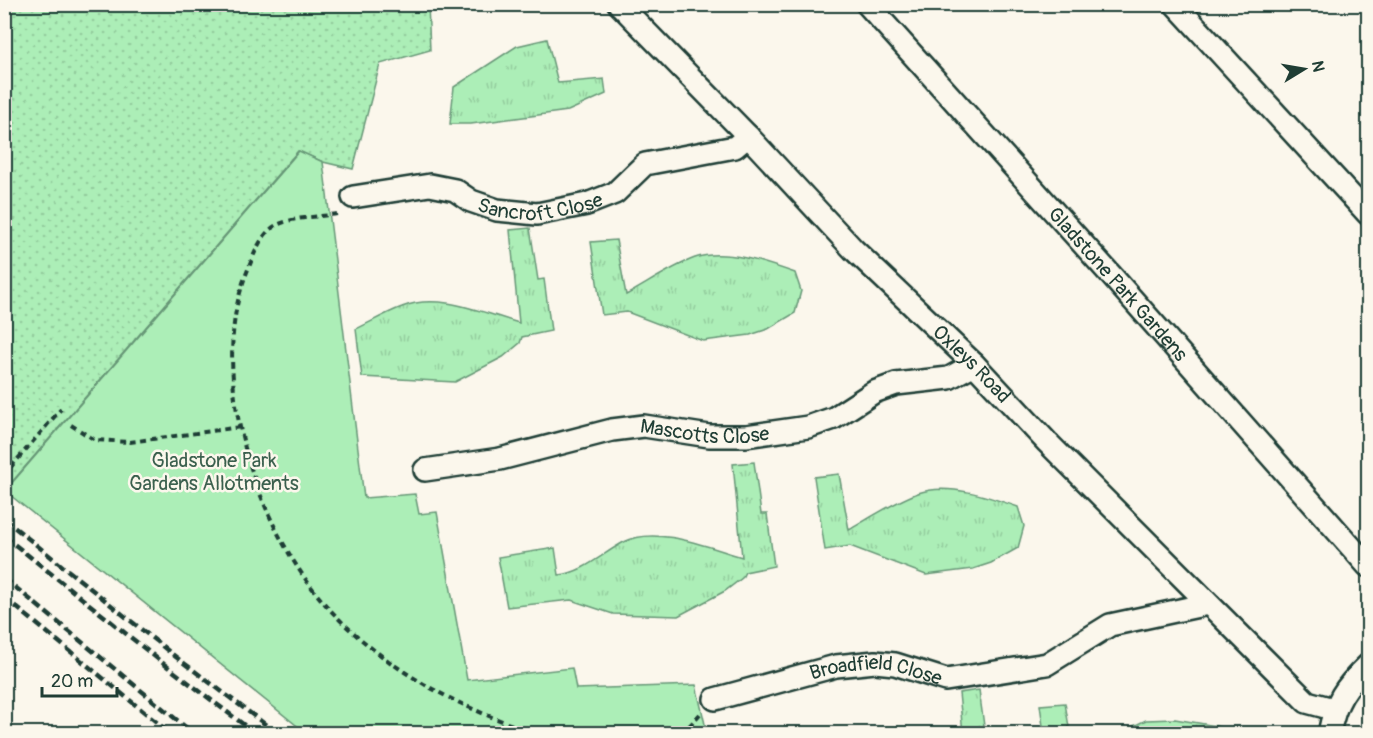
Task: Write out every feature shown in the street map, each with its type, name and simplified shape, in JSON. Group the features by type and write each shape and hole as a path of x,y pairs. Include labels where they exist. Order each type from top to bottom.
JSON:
{"street":[{"name":"Oxleys Road","path":"619,4 748,136 853,249 974,364 1047,442 1307,702 1333,709"},
{"name":"Gladstone Park Gardens","path":"867,4 1368,566"},
{"path":"1176,4 1368,214"},
{"name":"Sancroft Close","path":"353,197 430,185 455,190 471,201 497,210 537,214 587,204 615,192 645,164 735,147 748,136"},
{"name":"Mascotts Close","path":"425,470 500,459 579,438 644,426 709,436 746,436 808,427 834,418 874,392 896,384 949,378 974,364"},
{"name":"Broadfield Close","path":"715,699 836,666 875,662 895,664 946,680 1047,664 1110,625 1208,604"},
{"path":"1329,734 1333,709 1348,684 1368,665"}],"path":[{"path":"338,214 274,226 258,245 242,285 233,335 231,375 254,478 279,537 338,619 380,654 450,700 496,720 539,734"},
{"path":"4,475 62,409"},
{"path":"71,424 95,440 130,442 241,427"}],"green space":[{"path":"5,5 428,5 430,50 380,64 353,169 323,162 298,151 5,490"},
{"path":"547,39 558,83 604,79 606,94 568,111 471,124 450,124 454,87 517,46"},
{"name":"Gladstone Park Gardens Allotments","path":"299,151 323,162 364,498 415,494 419,514 437,512 467,680 572,668 576,689 696,685 707,733 306,733 5,491"},
{"path":"530,228 538,280 544,279 551,331 522,337 520,343 503,357 455,382 362,377 356,329 402,307 416,303 446,303 519,323 510,230"},
{"path":"616,240 626,295 668,270 695,258 707,255 732,256 759,261 795,273 801,291 795,313 768,329 750,335 703,341 627,312 602,315 591,242"},
{"path":"754,462 761,514 767,514 774,566 745,572 742,578 725,591 678,616 613,614 571,600 507,607 498,557 555,548 559,575 585,567 624,542 637,537 651,536 683,540 742,557 733,464"},
{"path":"839,474 849,530 891,505 918,493 942,489 955,490 982,495 1018,507 1024,526 1018,548 991,563 973,569 926,575 850,546 825,550 814,477"},
{"path":"979,690 985,733 963,733 959,693"},
{"path":"1065,703 1070,733 1044,733 1040,705"},
{"path":"1175,719 1216,726 1238,733 1119,733 1146,720"}],"railway":[{"path":"4,519 172,654 278,734"},
{"path":"4,536 256,734"},
{"path":"4,578 194,734"},
{"path":"4,597 171,734"}]}
